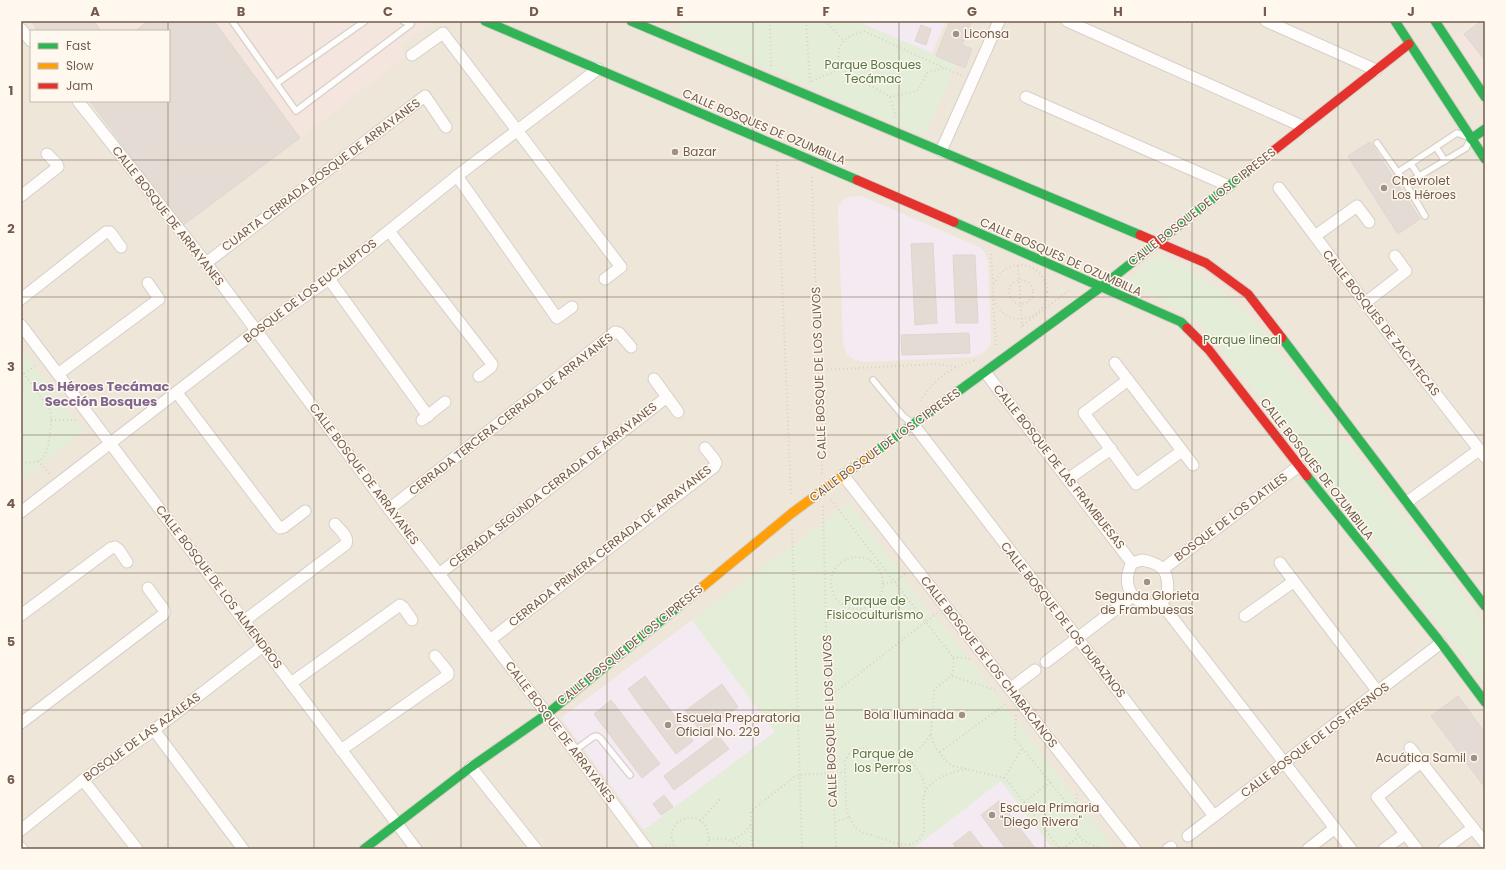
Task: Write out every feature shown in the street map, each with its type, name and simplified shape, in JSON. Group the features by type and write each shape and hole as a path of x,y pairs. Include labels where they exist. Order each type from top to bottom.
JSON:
{"main road":[{"name":"CALLE BOSQUES DE OZUMBILLA","path":"485,21 1181,322 1209,350 1485,702"},
{"path":"631,21 1206,263 1248,294 1485,606"},
{"path":"1395,21 1485,160"},
{"path":"1440,23 1485,97"},
{"name":"CALLE BOSQUE DE LOS CIPRESES","path":"364,849 471,767 547,714 792,513 1101,288 1409,44"},
{"path":"1471,139 1485,129"}],"street":[{"path":"941,152 999,21"},
{"path":"1067,21 1304,127"},
{"path":"1266,21 1376,70"},
{"path":"21,29 30,41"},
{"path":"412,55 442,33 621,267 605,280"},
{"name":"BOSQUE DE LOS EUCALIPTOS","path":"21,512 60,484 257,330 329,279 457,176 598,69"},
{"name":"CUARTA CERRADA BOSQUE DE ARRAYANES","path":"206,263 425,96 446,127"},
{"path":"1026,97 1229,186"},
{"name":"CALLE BOSQUE DE ARRAYANES","path":"79,102 257,330 389,510 547,714 647,849"},
{"path":"21,196 58,167 47,154"},
{"path":"457,176 557,318 572,307"},
{"name":"CALLE BOSQUES DE ZACATECAS","path":"1279,188 1365,303 1482,454"},
{"path":"1315,236 1357,206 1369,222"},
{"path":"389,231 492,364 492,367 479,376"},
{"path":"21,299 106,232 110,232 121,247"},
{"path":"1365,303 1406,271 1395,256"},
{"path":"329,279 425,418 445,402"},
{"path":"58,374 159,299 148,283"},
{"name":"CALLE BOSQUE DE LOS ALMENDROS","path":"21,325 416,849"},
{"name":"CERRADA TERCERA CERRADA DE ARRAYANES","path":"389,510 615,332 619,333 631,347"},
{"path":"1115,363 1193,465"},
{"name":"CALLE BOSQUE DE LAS FRAMBUESAS","path":"985,372 1132,562"},
{"name":"CERRADA SEGUNDA CERRADA DE ARRAYANES","path":"654,380 678,412"},
{"path":"1128,380 1084,413 1136,484 1182,451"},
{"path":"177,393 276,525 280,528 284,527 305,512"},
{"name":"CERRADA SEGUNDA CERRADA DE ARRAYANES","path":"439,574 667,397"},
{"name":"CALLE BOSQUE DE LOS DURAZNOS","path":"913,424 1214,816"},
{"name":"CERRADA PRIMERA CERRADA DE ARRAYANES","path":"490,640 714,467 716,463 705,448"},
{"path":"1068,479 1111,449"},
{"path":"1407,502 1482,454"},
{"name":"BOSQUE DE LOS DATILES","path":"1163,569 1299,466"},
{"name":"CALLE BOSQUE DE LOS CHABACANOS","path":"843,475 1135,849"},
{"path":"244,621 346,544 348,540 335,524"},
{"path":"21,615 111,548 115,547 119,550 127,562"},
{"path":"1142,560 1153,562 1163,569 1169,588 1164,600 1157,605 1147,605 1137,601 1130,592 1127,580 1128,571 1132,562 1142,560"},
{"path":"1280,563 1378,692"},
{"path":"1245,616 1294,582"},
{"path":"21,723 164,614 164,610 148,588"},
{"path":"1046,662 1133,596"},
{"path":"1161,603 1351,849"},
{"path":"291,683 400,605 412,620"},
{"name":"CALLE BOSQUE DE LOS FRESNOS","path":"1188,836 1378,692 1440,643"},
{"name":"BOSQUE DE LAS AZALEAS","path":"21,830 83,780 154,730 263,646"},
{"path":"341,750 448,675 448,672 435,656"},
{"path":"1013,693 1035,670"},
{"path":"154,730 243,849"},
{"path":"1410,748 1484,842"},
{"path":"1417,849 1377,797 1421,762"},
{"path":"471,767 536,849"},
{"path":"83,780 137,849"},
{"path":"1308,849 1335,828"},
{"path":"1444,849 1473,828"},
{"path":"1384,849 1405,834"}],"lane":[{"path":"232,21 296,111 412,24 404,21"},
{"path":"277,83 366,21"},
{"path":"1398,172 1457,133 1471,139 1466,148 1406,184"},
{"path":"1377,143 1406,184 1425,216"},
{"path":"1436,147 1445,161"},
{"path":"1411,164 1420,176"},
{"path":"873,380 903,416 913,424"},
{"path":"574,751 596,736 600,738 630,775"}],"path":[{"path":"770,21 772,81"},
{"path":"806,21 810,82"},
{"path":"825,21 844,41"},
{"path":"944,68 928,72 917,92 890,97 841,69 838,54 844,41 854,34 864,32 972,80"},
{"path":"792,90 841,69"},
{"path":"890,97 902,135"},
{"name":"CALLE BOSQUE DE LOS OLIVOS","path":"811,161 829,697 836,849"},
{"path":"991,239 997,363"},
{"path":"1017,251 1023,344"},
{"path":"1023,264 1032,267 1040,273 1045,281 1047,290 1043,307 1030,318 1021,319 1005,315 995,302 993,294 994,284 998,276 1005,269 1013,265 1018,265 1023,264"},
{"path":"1019,280 1029,282 1033,289 1032,297 1026,303 1020,304 1011,299 1009,291 1012,284 1019,280"},
{"path":"21,376 46,358"},
{"path":"819,370 938,364 957,367"},
{"path":"21,370 49,408 52,415 48,450 44,457 31,463 21,462"},
{"path":"21,380 23,392 21,396"},
{"path":"51,420 93,421"},
{"path":"38,461 60,484"},
{"path":"823,490 953,657 954,667 952,676 934,690 931,734 934,743 945,760 953,766 1004,778 1060,849"},
{"path":"857,557 865,558 878,568 882,575 883,584 881,593 876,600 869,606 856,609 844,606 837,600 832,592 831,583 834,571 841,562 849,558 857,557"},
{"path":"883,584 895,582 915,567"},
{"path":"825,582 831,583"},
{"path":"829,697 945,606"},
{"path":"952,676 1013,693"},
{"path":"1013,693 1015,739 1075,813"},
{"path":"940,752 1013,693"},
{"path":"906,757 921,774 925,783 924,828 922,836 917,841 900,845 860,831 854,825 849,817 846,807 845,761 849,754 860,748 898,757 906,757 924,745 931,734"},
{"path":"1004,778 1022,748"},
{"path":"925,793 931,785 943,776 952,772 968,769"},
{"path":"752,849 750,811 794,777 800,775 845,772"},
{"path":"1079,777 1075,813 1076,829 1081,839 1101,849"},
{"path":"1024,802 1050,782"},
{"path":"700,821 720,799"},
{"path":"676,849 672,844 671,838 674,825 679,821 691,817 700,821 707,828 709,840 704,849"},
{"path":"834,822 849,817"},
{"path":"730,840 746,832 751,825"},
{"path":"1063,849 1079,836"},
{"path":"709,840 718,838 730,840 735,842 743,849"},
{"path":"656,849 672,844"}],"shaded area":[{"path":"21,21 1485,21 1485,849 21,849"},
{"path":"31,21 433,21 400,47 405,57 182,226 91,102 170,102 170,30 37,30"},
{"path":"856,21 946,21 932,54"},
{"path":"1475,21 1485,21 1485,85 1453,37"},
{"path":"855,196 862,196 979,247 984,251 988,261 991,343 986,351 973,357 862,362 847,355 843,341 838,211 839,205 843,200"},
{"name":"Escuela Preparatoria Oficial No. 229","path":"692,620 775,732 644,830 561,718"},
{"name":"Escuela Primaria \"Diego Rivera\"","path":"1001,780 1053,849 912,849"}],"green space":[{"name":"Parque Bosques Tecámac","path":"681,21 856,21 957,64 924,136 678,30"},
{"name":"Parque lineal","path":"1160,254 1192,271 1224,293 1252,318 1485,624 1485,683 1201,324 1154,296 1124,282"},
{"path":"21,349 84,431 21,480"},
{"name":"Parque de los Perros","path":"850,503 932,617 877,658 936,616 1114,849 1053,849 1001,781 912,849 658,849 644,830 775,732 692,620"}],"building":[{"path":"31,21 94,21 100,30 37,30"},
{"path":"148,21 214,21 300,138 182,226 91,102 170,102 170,30 136,30"},
{"name":"Liconsa","path":"950,21 966,21 971,23 962,45 972,49 965,68 936,56"},
{"path":"1481,21 1485,21 1485,60 1464,34"},
{"path":"921,25 931,29 926,45 915,41"},
{"name":"Chevrolet Los Héroes","path":"1370,142 1420,219 1398,234 1348,156"},
{"path":"933,243 937,323 915,325 911,244"},
{"path":"953,255 975,255 978,323 956,323"},
{"path":"969,333 970,353 902,355 901,335"},
{"path":"645,676 693,741 676,754 628,689"},
{"path":"722,684 738,707 702,733 685,711"},
{"name":"Acuática Samil","path":"1458,696 1485,733 1485,784 1483,785 1431,716"},
{"path":"611,700 660,764 642,778 594,714"},
{"path":"718,735 729,749 674,790 664,776"},
{"path":"664,795 673,807 661,815 653,804"},
{"path":"999,801 1036,849 1006,849 981,815"},
{"path":"970,831 984,849 957,849 953,844"}],"traffic: fast":[{"path":"485,21 857,180"},
{"path":"631,21 1140,235"},
{"path":"1395,21 1485,159"},
{"path":"1435,21 1485,97"},
{"path":"1471,139 1485,129"},
{"path":"875,452 1101,287 1249,170"},
{"path":"954,222 1181,322 1187,328"},
{"path":"1282,338 1485,606"},
{"path":"1307,476 1441,643 1485,702"},
{"path":"364,849 471,767 547,714 690,597"}],"traffic: slow":[{"path":"690,597 792,513 875,452"}],"traffic: jam":[{"path":"1249,170 1409,44"},
{"path":"857,180 954,222"},
{"path":"1140,235 1206,263 1248,294 1282,338"},
{"path":"1187,328 1209,350 1307,476"}],"place":[{"name":"Liconsa","path":"956,34"},
{"name":"Bazar","path":"675,152"},
{"name":"Chevrolet Los Héroes","path":"1384,188"},
{"name":"Segunda Glorieta de Frambuesas","path":"1147,582"},
{"name":"Bola Iluminada","path":"962,715"},
{"name":"Escuela Preparatoria Oficial No. 229","path":"668,725"},
{"name":"Acuática Samil","path":"1474,758"},
{"name":"Escuela Primaria \"Diego Rivera\"","path":"992,815"}],"district":[{"name":"Los Héroes Tecámac Sección Bosques","path":"101,394"}],"park label":[{"name":"Parque de Fisicoculturismo","path":"875,608"}]}
